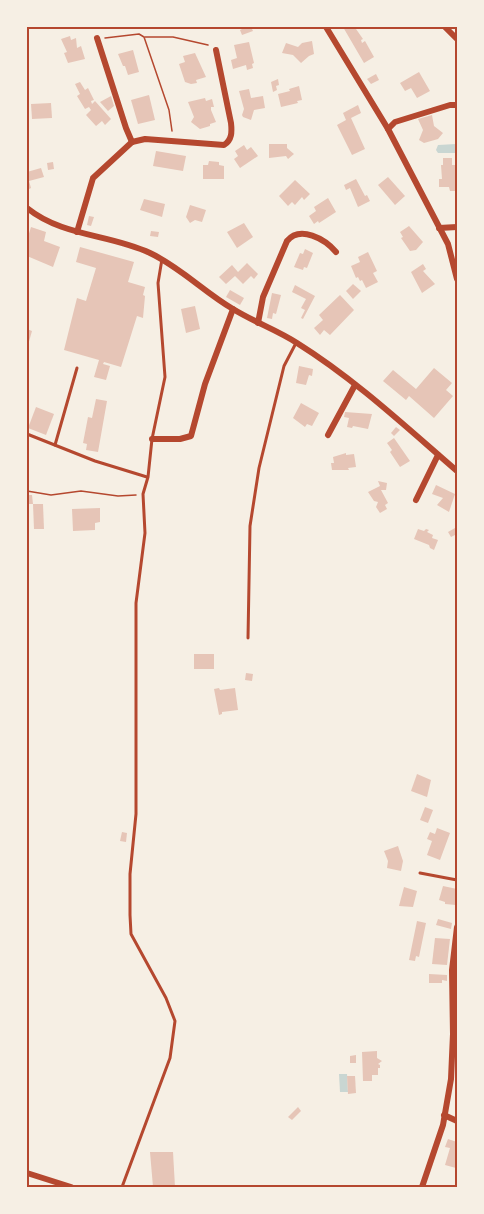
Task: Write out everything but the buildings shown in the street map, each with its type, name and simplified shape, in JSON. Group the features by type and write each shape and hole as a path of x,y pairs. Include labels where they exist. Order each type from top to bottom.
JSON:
{"street":[{"path":"326,27 388,129 448,244 457,279"},
{"path":"445,27 457,39"},
{"path":"97,39 132,142"},
{"path":"77,232 93,178 132,142 145,139 224,145 228,142 232,133 231,123 216,50"},
{"path":"388,129 395,122 450,105 457,105"},
{"path":"27,208 48,223 128,245 162,259 233,309 296,342 404,423 457,471"},
{"path":"439,228 457,227"},
{"path":"258,323 263,297 291,236 304,233 325,242 336,252"},
{"path":"152,439 180,439 191,436 205,384 233,309"},
{"path":"328,435 355,385"},
{"path":"416,500 438,454"},
{"path":"422,1187 443,1125 450,1078 453,1034 452,970 457,927"},
{"path":"444,1115 457,1121"},
{"path":"27,1173 71,1187"}],"lane":[{"path":"122,1187 170,1058 175,1020 166,998 131,934 130,874 136,814 136,603 146,532 143,494 165,377 158,283 162,259"},
{"path":"248,638 250,526 259,468 284,366 296,342"},
{"path":"56,445 77,368"},
{"path":"27,434 95,461 148,477"},
{"path":"420,873 457,880"}],"path":[{"path":"97,39 139,34 144,37 173,37 212,45 216,50"},
{"path":"144,37 169,110 174,141"},
{"path":"27,491 51,495 81,491 118,496 143,494"}],"shaded area":[{"path":"456,144 456,153 438,153 436,150 438,145"},
{"path":"339,1074 347,1074 348,1092 340,1092"}]}
